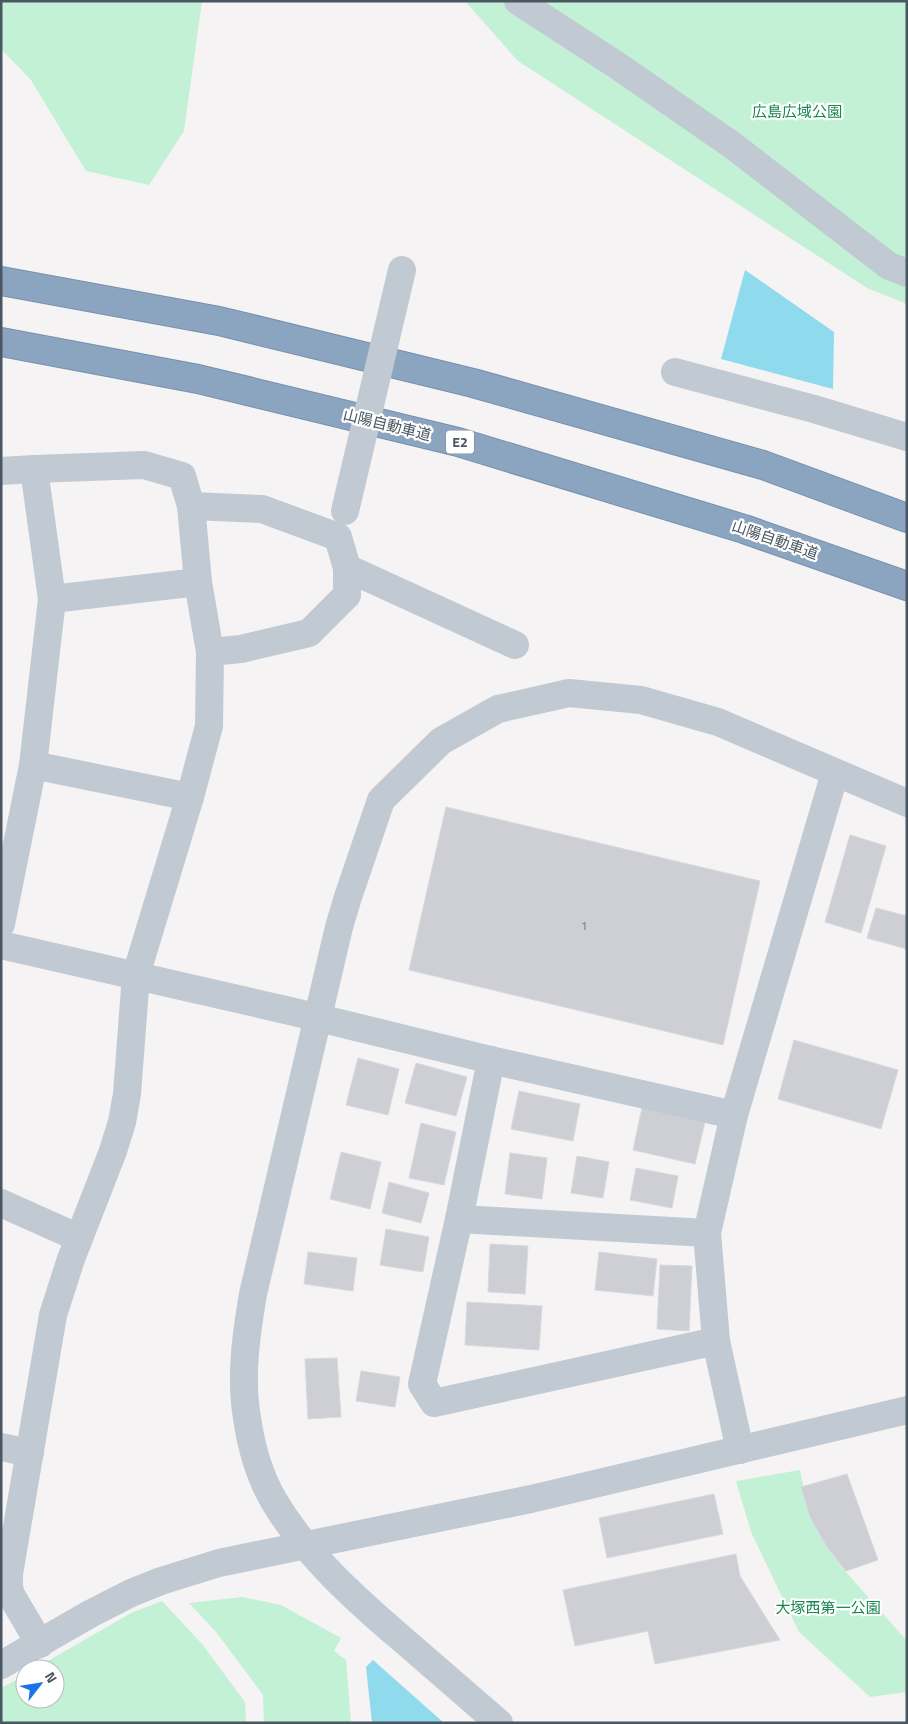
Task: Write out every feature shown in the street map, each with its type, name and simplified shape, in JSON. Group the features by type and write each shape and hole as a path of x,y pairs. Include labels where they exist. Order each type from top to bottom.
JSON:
{"highway":[{"path":"1,281 219,321 473,383 763,465 907,518"},
{"name":"山陽自動車道","path":"1,342 198,379 458,442 744,529 907,586"}],"street":[{"path":"518,1 618,66 732,145 889,266 907,273"},
{"path":"210,652 241,649 309,633 347,595 347,568 338,537 404,262"},
{"path":"675,372 814,409 907,438"},
{"path":"1,471 144,465 182,476 191,506 198,582 210,652 209,726 190,797 136,975 127,1094 122,1122 53,1315 9,1574 9,1587 15,1603 40,1644"},
{"path":"1,924 33,765 52,599 34,469"},
{"path":"191,506 262,509 338,537"},
{"path":"347,568 516,644"},
{"path":"52,599 198,582"},
{"path":"499,1723 377,1617 340,1583 304,1545 272,1499 263,1478 247,1420 244,1370 248,1323 253,1294 317,1018 348,897 380,800 441,740 498,709 570,693 640,700 718,722 907,803"},
{"path":"33,765 190,797"},
{"path":"740,1450 716,1342 707,1233 734,1115 836,773"},
{"path":"1,945 734,1115"},
{"path":"491,1060 459,1219 422,1384 434,1403 716,1342"},
{"path":"1,1202 79,1238"},
{"path":"459,1219 707,1233"},
{"path":"1,1665 103,1607 161,1581 219,1563 531,1498 907,1410"},
{"path":"1,1446 30,1453"}],"green space":[{"path":"1,1 202,1 184,131 149,185 86,171 31,80 1,49"},
{"name":"広島広域公園","path":"465,1 907,1 907,304 867,288 518,61"},
{"name":"大塚西第一公園","path":"800,1470 810,1517 827,1547 846,1572 907,1641 907,1692 870,1697 799,1632 751,1532 736,1481"},
{"path":"242,1597 281,1605 341,1638 334,1651 346,1660 351,1723 264,1723 263,1695 216,1632 189,1603"},
{"path":"162,1601 202,1644 245,1702 246,1723 1,1723 1,1688 15,1680 15,1709 65,1709 65,1659 51,1659 131,1613"}],"water":[{"path":"745,270 834,332 833,389 721,359"},
{"path":"373,1660 444,1723 372,1723 366,1667"}],"building":[{"path":"446,807 760,881 723,1045 409,970"},
{"path":"850,835 886,846 861,933 825,922"},
{"path":"876,908 907,916 907,949 867,938"},
{"path":"794,1040 898,1070 881,1129 778,1099"},
{"path":"358,1058 399,1069 388,1115 346,1105"},
{"path":"416,1063 467,1077 456,1116 405,1103"},
{"path":"519,1091 580,1104 573,1141 511,1129"},
{"path":"642,1108 705,1122 695,1164 633,1150"},
{"path":"421,1123 456,1132 444,1185 409,1178"},
{"path":"341,1152 381,1162 370,1209 330,1199"},
{"path":"510,1153 547,1158 542,1199 505,1194"},
{"path":"577,1156 609,1162 603,1198 571,1193"},
{"path":"636,1168 678,1176 672,1208 630,1200"},
{"path":"389,1182 429,1193 421,1223 382,1213"},
{"path":"386,1229 429,1237 423,1272 380,1265"},
{"path":"490,1244 528,1246 525,1294 488,1292"},
{"path":"308,1252 357,1258 353,1291 304,1284"},
{"path":"599,1252 657,1259 653,1296 595,1290"},
{"path":"660,1265 692,1266 689,1331 657,1329"},
{"path":"467,1302 542,1306 539,1350 465,1345"},
{"path":"337,1358 341,1417 308,1419 305,1359"},
{"path":"361,1371 400,1377 395,1407 356,1401"},
{"path":"847,1474 878,1560 846,1571 827,1547 810,1517 801,1487"},
{"path":"714,1494 723,1534 607,1558 599,1518"},
{"path":"736,1554 740,1576 780,1640 655,1664 648,1631 575,1646 563,1590"}]}
